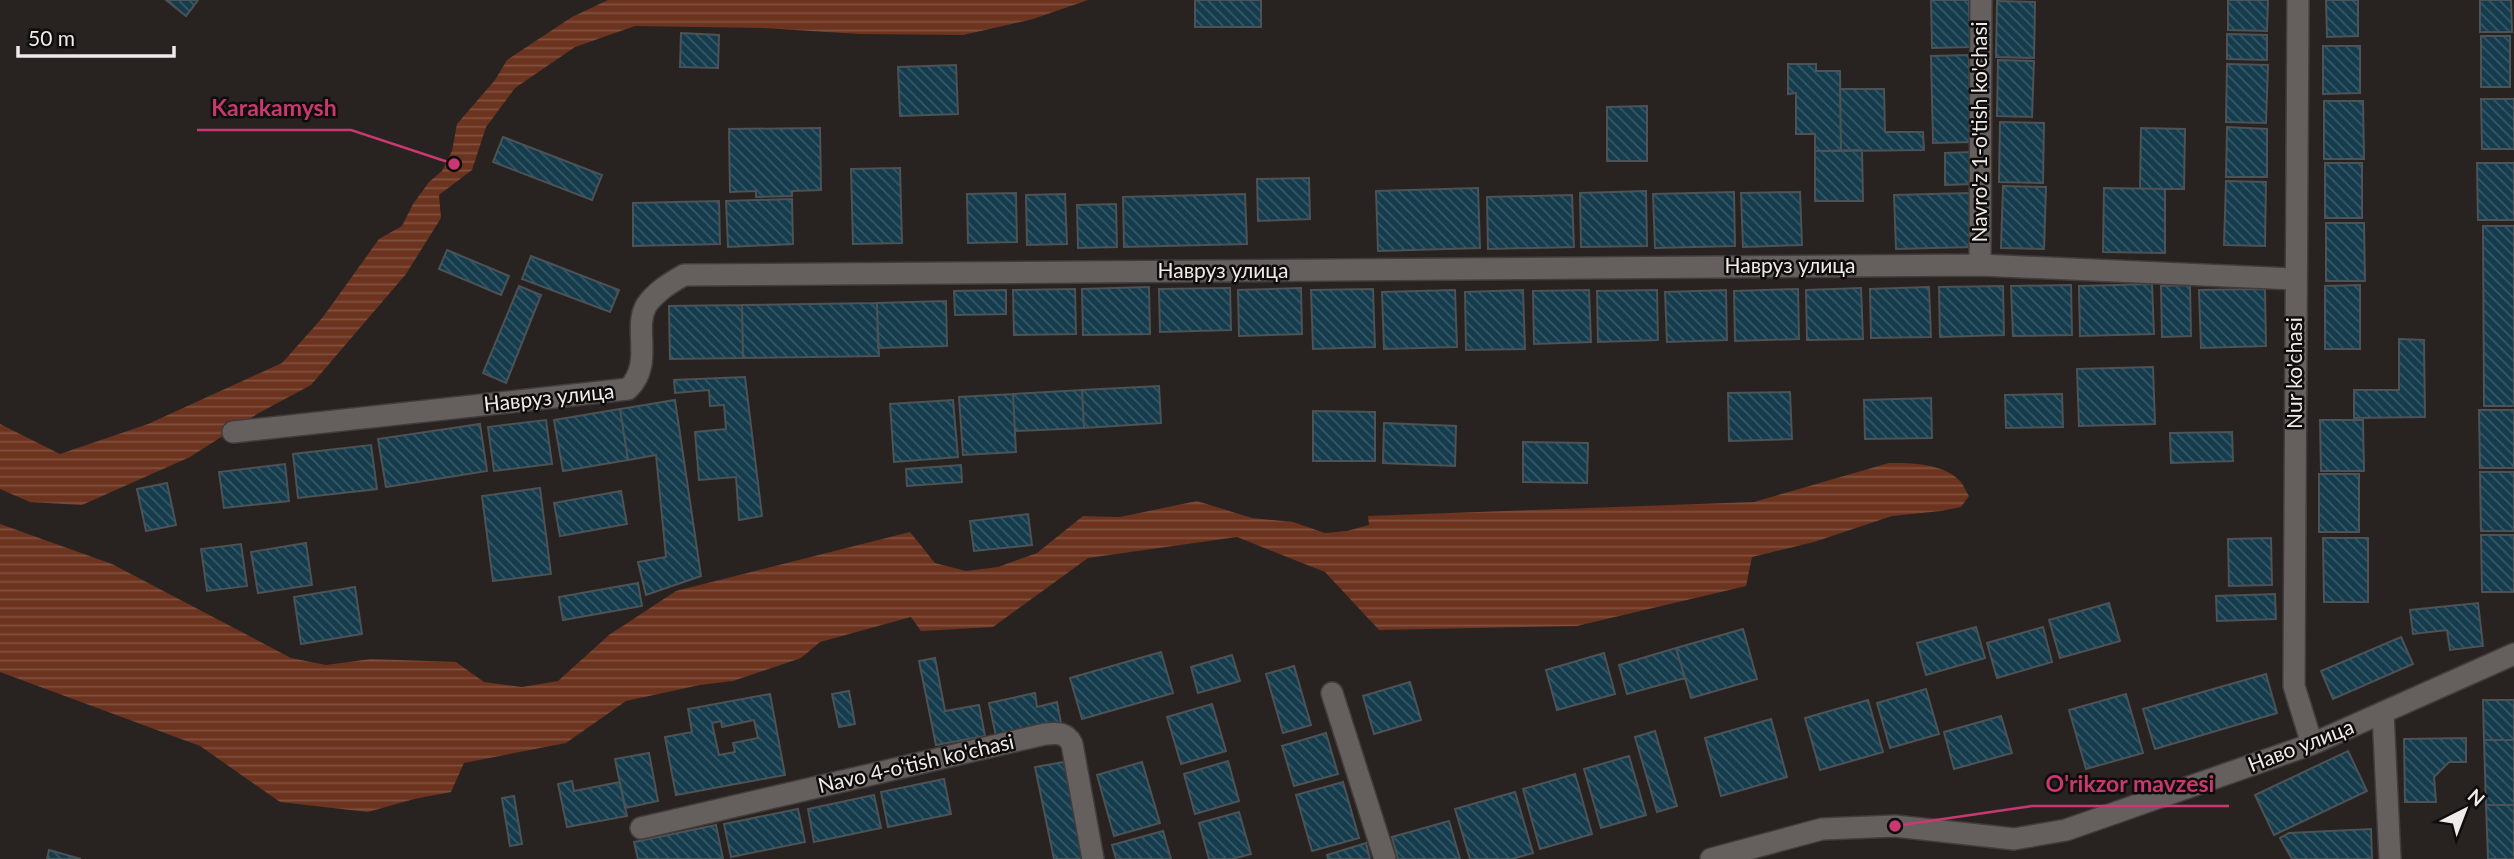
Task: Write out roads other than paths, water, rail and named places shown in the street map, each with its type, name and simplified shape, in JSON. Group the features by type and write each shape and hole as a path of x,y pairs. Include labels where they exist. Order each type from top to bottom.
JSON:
{"street":[{"name":"Navro'z 1-o'tish ko'chasi","path":"1980,265 1981,0"},
{"name":"Nur ko'chasi","path":"2298,0 2294,686 2312,744"},
{"name":"Навруз улица","path":"233,432 628,389 636,382 644,348 642,321 646,307 666,286 684,275 1980,265 2296,279"},
{"name":"Наво улица","path":"1711,859 1822,829 1895,827 2014,839 2066,830 2312,744 2514,654"},
{"path":"1332,693 1385,859"},
{"path":"2383,713 2390,859"},
{"name":"Navo 4-o'tish ko'chasi","path":"641,828 1045,734 1060,733 1069,737 1072,744 1093,859"}],"place":[{"name":"Karakamysh","path":"454,164"},
{"name":"O'rikzor mavzesi","path":"1895,826"}]}
